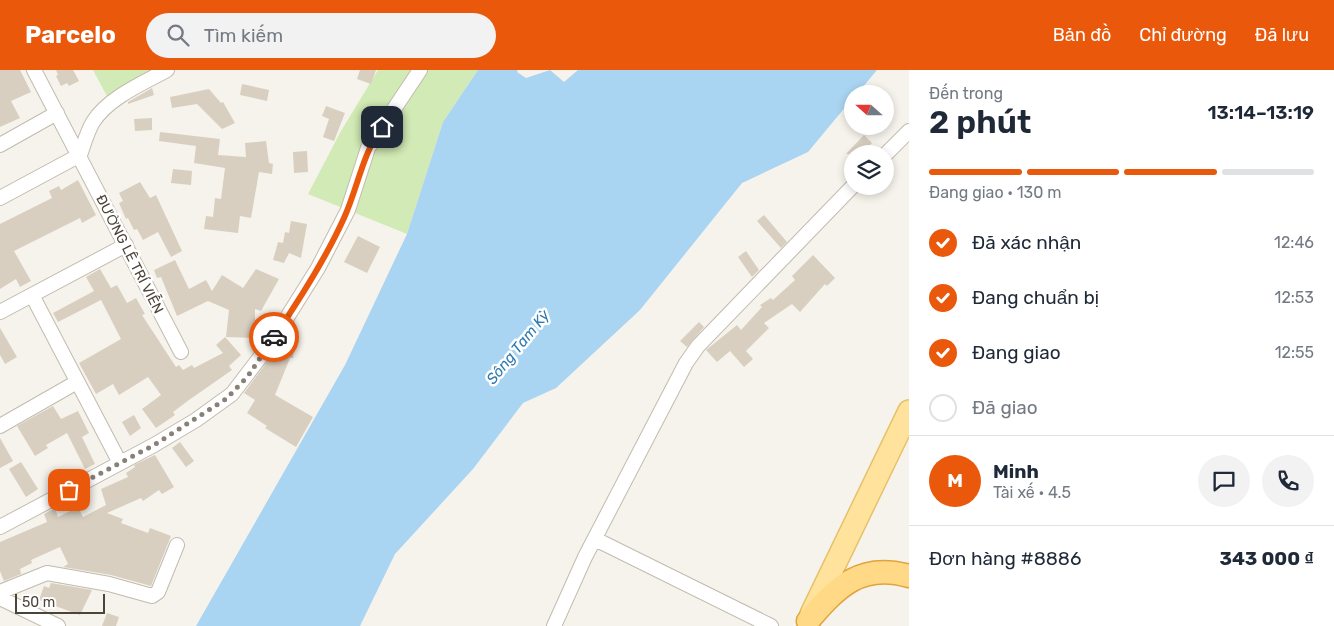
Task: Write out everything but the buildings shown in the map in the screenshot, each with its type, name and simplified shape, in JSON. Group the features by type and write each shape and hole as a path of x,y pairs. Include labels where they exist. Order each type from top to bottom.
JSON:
{"highway":[{"path":"807,623 832,592 853,578 877,571 909,576"}],"main road":[{"path":"807,623 909,411"}],"street":[{"name":"ĐƯỜNG LÊ TRÍ VIỄN","path":"34,70 181,352"},
{"path":"0,198 80,155 94,122 104,110 117,99 167,70"},
{"path":"0,528 196,420 232,394 271,343 318,268 348,210 368,148 420,70"},
{"path":"0,145 57,113"},
{"path":"894,146 909,131"},
{"path":"554,626 595,539 686,363 704,340 845,195"},
{"path":"0,312 126,245"},
{"path":"32,295 120,463"},
{"path":"0,426 77,382"},
{"path":"595,539 771,626"},
{"path":"0,592 47,573 109,584 152,596 158,592 177,544"},
{"path":"0,598 58,626"}],"green space":[{"path":"93,70 162,70 108,98"},
{"path":"378,70 478,70 443,122 407,234 308,194 341,131"}],"water":[{"name":"Sông Tam Kỳ","path":"478,70 518,70 517,72 526,78 550,70 564,82 578,70 877,70 864,85 844,85 844,109 808,152 742,183 640,310 556,388 523,403 473,469 395,554 360,626 196,626 345,365 407,234 443,122"}],"way so far":[{"path":"69,490 154,445 196,420 226,399 248,376 274,337"}],"route":[{"path":"274,337 301,297 343,221 363,160 368,148 382,127"}]}
